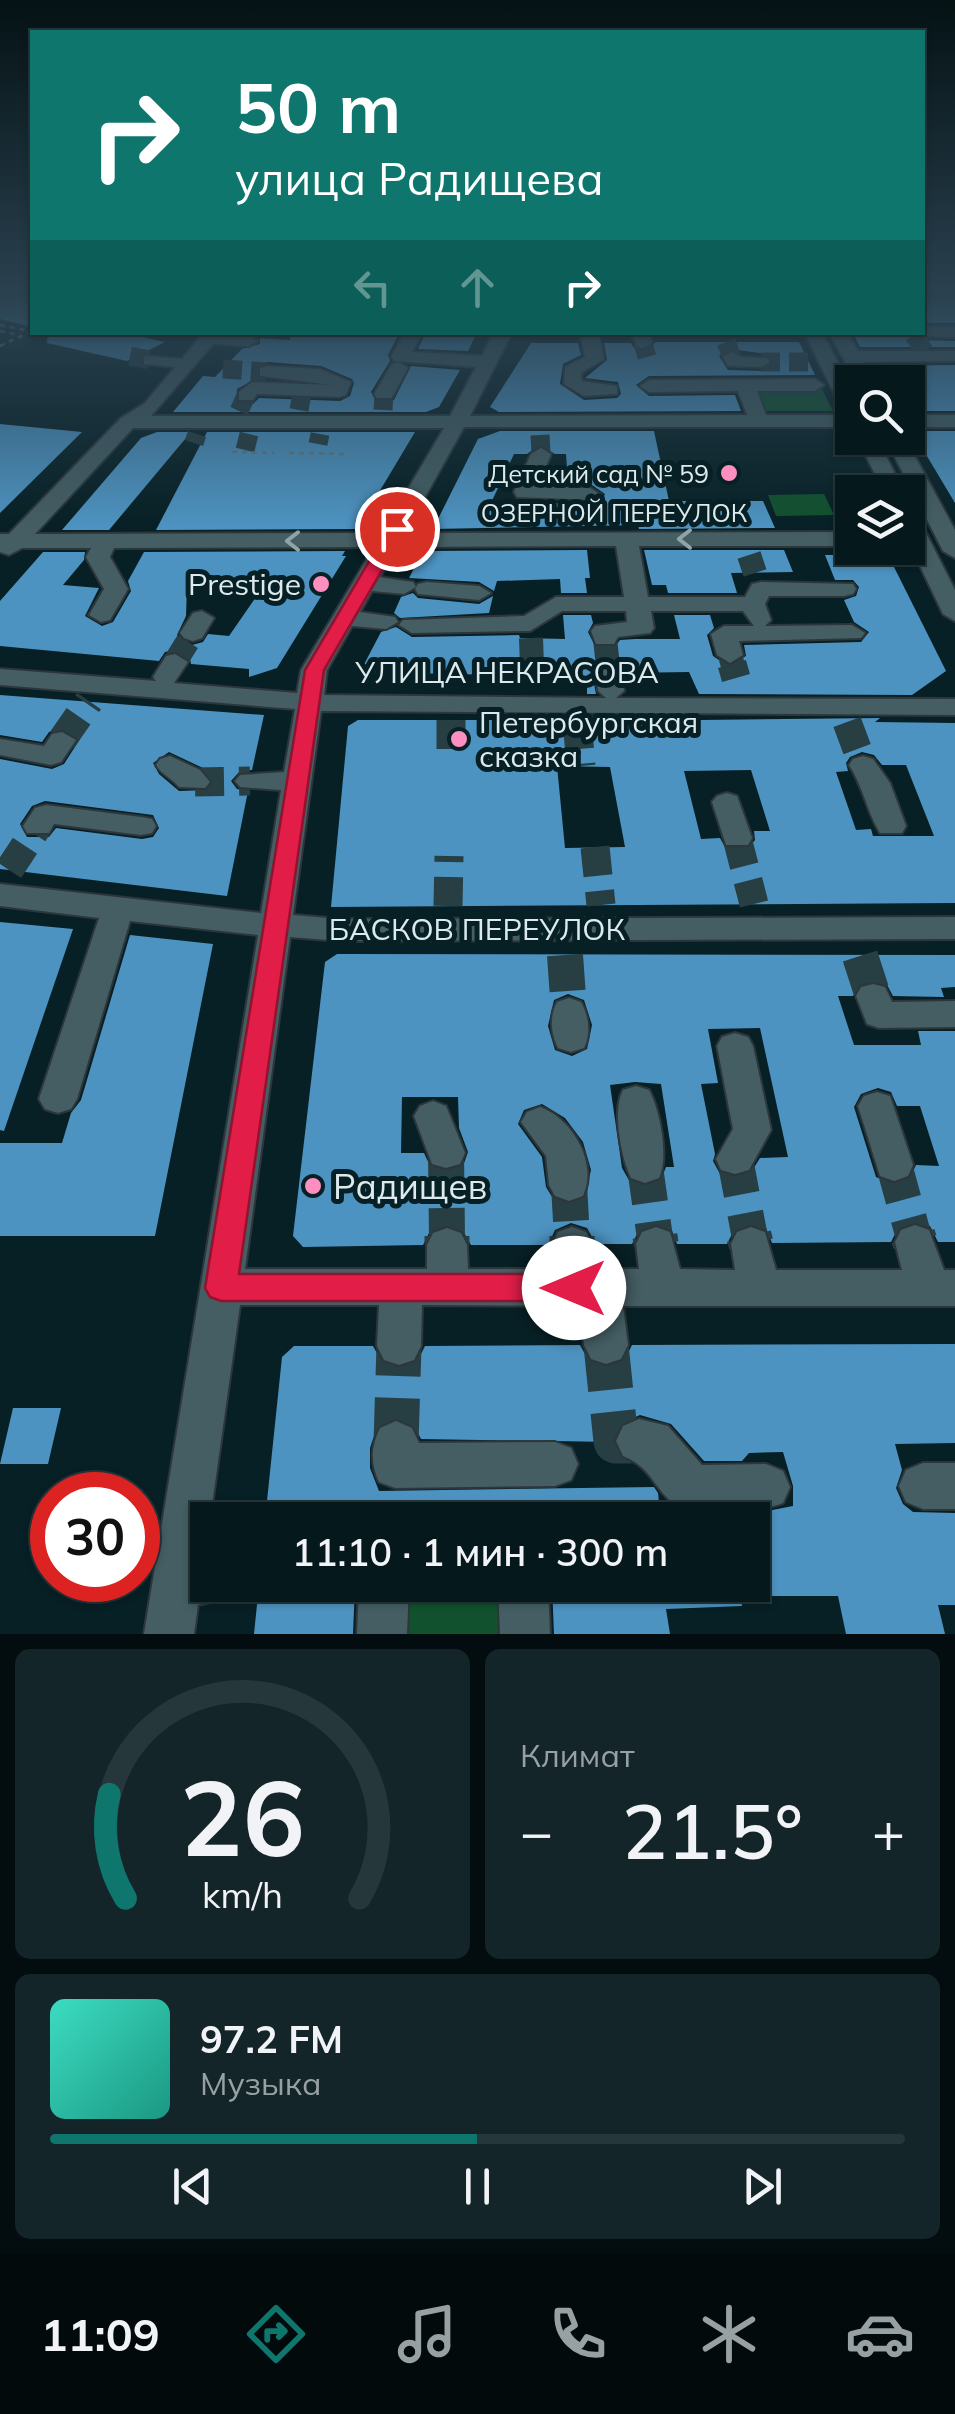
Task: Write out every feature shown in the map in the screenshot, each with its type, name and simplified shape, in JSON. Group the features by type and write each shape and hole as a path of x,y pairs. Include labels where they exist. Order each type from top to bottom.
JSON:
{"street":[{"path":"0,558 8,540 128,422 152,407 173,375"},
{"path":"250,416 320,375"},
{"path":"128,422 199,428 339,391 342,382 321,375"},
{"path":"383,409 397,375"},
{"path":"200,1502 221,1288 314,670 481,375"},
{"path":"572,375 573,384 584,390 610,390"},
{"path":"745,385 759,422"},
{"path":"649,386 815,385"},
{"path":"250,416 300,404"},
{"path":"300,404 319,438 383,409 540,437 759,422 835,422"},
{"path":"925,421 955,421"},
{"path":"540,437 525,492 590,496"},
{"path":"904,455 952,544"},
{"path":"925,536 952,544"},
{"name":"ОЗЕРНОЙ ПЕРЕУЛОК","path":"8,540 626,540 753,572 835,544"},
{"path":"605,639 604,631 642,628 626,540"},
{"path":"101,615 116,589 98,557 105,542"},
{"path":"925,558 955,614"},
{"path":"412,625 531,631 556,604 637,604 753,572 844,589"},
{"path":"753,572 764,634"},
{"path":"366,583 479,593"},
{"path":"345,618 386,622"},
{"path":"736,675 724,634 852,633"},
{"name":"УЛИЦА НЕКРАСОВА","path":"0,664 170,670 311,696 451,713 844,714 955,707"},
{"name":"УЛИЦА НЕКРАСОВА","path":"0,677 94,693 311,696 736,675 955,692"},
{"path":"0,747 51,756 62,740"},
{"path":"170,765 195,782"},
{"path":"863,765 875,783 892,826"},
{"path":"250,781 298,781"},
{"path":"728,802 737,838"},
{"path":"38,826 46,814 140,826"},
{"name":"БАСКОВ ПЕРЕУЛОК","path":"3,883 120,909 340,930 448,918 564,942 602,917 757,916 856,942 955,928"},
{"path":"58,1100 108,933 120,909"},
{"path":"873,996 878,1014 955,1014"},
{"path":"735,1046 752,1130 735,1159"},
{"path":"636,1100 646,1167"},
{"path":"877,1106 894,1165"},
{"path":"433,1116 446,1152"},
{"path":"540,1122 565,1152 569,1186"},
{"path":"221,1288 941,1288 915,1242"},
{"path":"572,1244 606,1345"},
{"path":"656,1244 662,1288"},
{"path":"751,1244 760,1288"},
{"path":"447,1245 448,1288"},
{"path":"399,1346 400,1288"},
{"path":"639,1442 652,1441 691,1488 766,1487"},
{"path":"396,1444 396,1466 555,1464"},
{"path":"169,1634 190,1585"},
{"path":"382,1634 383,1602"},
{"path":"524,1602 525,1634"}],"path":[{"path":"250,416 274,453"},
{"path":"290,453 319,438 345,454"}],"green space":[{"path":"751,387 821,387 833,411 761,411"},
{"path":"824,494 834,515 776,516 768,495"},
{"path":"398,1602 508,1602 509,1634 397,1634"}],"building":[{"path":"257,375 237,389 236,403 253,404 259,398 340,401 350,396 354,383 343,375 381,375 371,392 377,402 394,400 406,375 457,375 439,407 426,412 173,412 203,376"},
{"path":"510,375 561,375 560,384 584,400 617,398 621,394 618,382 585,378 588,375 773,375 649,376 636,385 649,396 735,395 741,411 499,412 490,407"},
{"path":"925,375 955,375 955,411 925,411"},
{"path":"0,424 82,432 0,513"},
{"path":"500,431 654,431 669,501 763,501 775,528 639,529 638,525 433,529 478,439","holes":["539,445 555,454 566,454 568,483 592,485 605,494 601,502 490,505 514,454 527,454"]},
{"path":"925,431 955,431 955,503 925,453"},
{"path":"157,432 191,432 109,530 62,530 141,438"},
{"path":"207,432 415,432 357,529 156,530"},
{"path":"587,550 587,593 561,593 560,579 497,581 494,591 479,582 409,578 423,551"},
{"path":"644,550 784,550 793,572 731,573 737,593 668,593 666,585 652,585"},
{"path":"345,551 342,556 346,556 277,668 249,677 249,669 191,664 190,659 174,650 165,652 159,661 0,646 0,601 43,552 85,552 84,560 63,585 99,588 85,616 102,626 113,622 131,591 128,581 144,552","holes":["267,581 229,636 208,634 203,642 192,645 177,635 186,616 187,584"]},
{"path":"825,555 835,555 835,565 893,565 946,671 912,695 699,694 689,672 626,673 611,662 592,673 596,694 587,694 587,677 360,672 381,632 396,627 412,637 519,635 565,639 563,615 591,615 593,623 588,632 596,648 614,648 620,640 680,639 674,615 710,615 714,628 707,635 713,656 728,666 746,656 744,645 861,642 869,632 854,622 844,600 856,596 859,587 853,580 835,580"},
{"path":"413,593 418,598 479,604 493,596 489,613 400,618 394,613 401,597"},
{"path":"0,695 264,715 252,770 240,771 231,781 237,789 248,791 227,896 0,869 0,759 52,769 64,764 80,739 61,728 49,732 42,742 0,735","holes":["169,752 203,768 214,782 208,790 179,791 159,774 153,763","45,801 153,815 159,828 153,837 142,839 56,828 49,837 27,837 20,824 32,806"]},
{"path":"587,716 615,717 617,721 880,718 875,722 955,723 955,903 331,907 348,726 358,720 587,720","holes":["862,752 874,755 882,765 906,765 934,836 873,836 871,829 856,830 836,772 848,771 846,763 850,757","557,766 610,767 625,847 565,848","751,770 770,831 754,831 755,840 748,849 726,849 720,838 701,839 684,771"]},
{"path":"0,922 73,929 4,1131 0,1130"},
{"path":"130,935 213,944 155,1236 0,1236 0,1143 62,1143 71,1113 81,1100"},
{"path":"337,954 955,955 955,987 941,988 944,997 893,996 886,983 874,980 860,983 853,996 838,996 854,1045 921,1045 918,1031 955,1031 955,1242 938,1242 930,1226 914,1221 898,1228 891,1242 772,1243 766,1228 750,1223 734,1230 727,1244 677,1244 671,1228 655,1223 639,1230 632,1244 596,1244 587,1228 571,1223 555,1230 548,1245 471,1245 462,1229 446,1224 430,1231 423,1245 303,1247 293,1236 325,962","holes":["568,994 584,1000 592,1025 587,1049 572,1056 555,1050 548,1026 554,1000","760,1028 788,1157 760,1158 750,1174 734,1178 720,1174 713,1161 715,1154 701,1084 718,1083 708,1029","661,1084 674,1167 666,1167 660,1182 646,1187 630,1182 622,1168 610,1085","878,1088 891,1092 897,1106 920,1106 939,1166 916,1165 909,1180 895,1185 876,1177 854,1107 861,1094","402,1097 458,1097 459,1128 468,1152 463,1166 445,1172 431,1168 424,1153 401,1153","542,1104 565,1118 583,1142 591,1170 584,1200 568,1205 554,1200 546,1187 542,1157 518,1124 524,1110"]},
{"path":"955,1344 955,1443 895,1444 902,1470 896,1488 903,1504 913,1512 955,1513 955,1605 938,1605 945,1634 846,1634 838,1596 770,1596 770,1510 793,1506 793,1486 783,1452 749,1453 742,1461 704,1461 671,1424 640,1415 622,1423 613,1442 421,1439 414,1425 394,1418 377,1427 370,1448 370,1468 379,1491 654,1487 659,1502 267,1502 282,1357 294,1346 373,1346 383,1364 400,1369 417,1362 425,1346 580,1345 590,1363 607,1368 624,1361 632,1345"},
{"path":"13,1408 61,1408 48,1464 0,1464"},
{"path":"257,1602 354,1602 353,1634 254,1634"},
{"path":"553,1602 742,1602 742,1606 666,1609 670,1634 554,1634"}],"tunnel":[{"path":"299,410 302,394"},
{"path":"383,410 384,394"},
{"path":"239,411 246,396"},
{"path":"194,443 197,434"},
{"path":"245,450 249,434"},
{"path":"318,444 320,434"},
{"path":"540,435 541,454"},
{"path":"749,555 755,573"},
{"path":"175,662 193,633"},
{"path":"531,638 532,666"},
{"path":"605,639 608,666"},
{"path":"730,655 733,666"},
{"path":"532,664 533,676"},
{"path":"608,664 609,673"},
{"path":"732,664 736,678"},
{"path":"62,740 89,701"},
{"path":"451,720 451,756"},
{"path":"577,720 581,766"},
{"path":"847,722 863,765"},
{"path":"195,782 250,781"},
{"path":"9,870 38,826"},
{"path":"737,838 754,904"},
{"path":"595,847 601,905"},
{"path":"448,906 449,856"},
{"path":"565,955 569,1011"},
{"path":"860,956 873,996"},
{"path":"446,1153 447,1238"},
{"path":"735,1159 750,1238"},
{"path":"894,1165 914,1238"},
{"path":"645,1167 655,1238"},
{"path":"569,1185 572,1238"},
{"path":"655,1236 656,1244"},
{"path":"749,1236 751,1244"},
{"path":"913,1236 915,1242"},
{"path":"447,1238 447,1245"},
{"path":"572,1238 572,1244"},
{"path":"606,1345 616,1441 639,1441"},
{"path":"396,1443 399,1346"}],"place":[{"name":"Детский сад № 59","path":"729,473"},
{"name":"Prestige","path":"321,584"},
{"name":"Петербургская сказка","path":"459,739"},
{"name":"Радищев","path":"313,1186"}],"route":[{"path":"397,529 314,670 221,1288 574,1288"}]}
